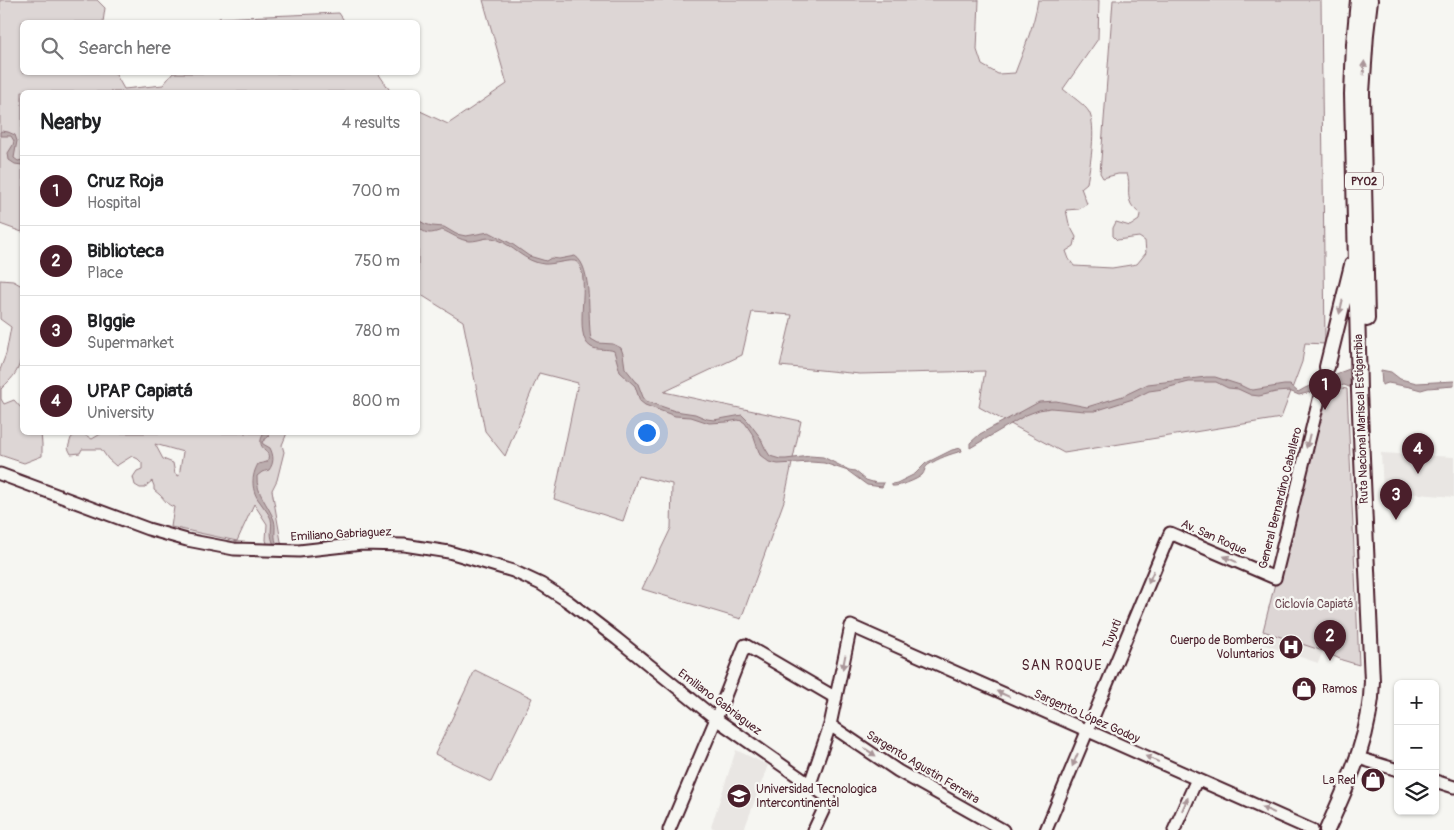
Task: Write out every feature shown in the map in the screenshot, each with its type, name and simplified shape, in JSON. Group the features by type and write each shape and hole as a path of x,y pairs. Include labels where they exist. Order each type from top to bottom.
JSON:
{"highway":[{"name":"Ruta Nacional Mariscal Estigarribia","path":"1327,830 1358,757 1366,733 1372,702 1364,391 1356,242 1352,94 1358,0"},
{"name":"Ruta Nacional Mariscal Estigarribia","path":"1363,361 1362,92 1370,0"},
{"path":"1327,368 1356,242"},
{"name":"Ruta Nacional Mariscal Estigarribia","path":"1336,830 1365,760 1379,703 1380,682 1364,391"}],"main road":[{"name":"General Bernardino Caballero","path":"1275,578 1327,368"},
{"name":"Emiliano Gabriaguez","path":"0,474 148,529 187,540 234,549 298,551 362,544 404,545 449,552 513,571 541,584 569,602 716,719 829,798 814,830"},
{"name":"Av. San Roque","path":"1170,533 1275,578"},
{"name":"Tuyuti","path":"1046,830 1170,533"},
{"name":"Sargento López Godoy","path":"836,698 851,626 1312,830"},
{"path":"669,830 745,645 836,698 830,725 810,784"},
{"name":"Sargento Agustin Ferreira","path":"830,725 898,771 1003,830"},
{"path":"1365,760 1394,769"},
{"path":"1174,830 1197,779"},
{"path":"1439,782 1454,787"}],"shaded area":[{"path":"0,132 8,132 15,135 17,141 14,158 20,160 20,165 9,160 8,153 14,141 11,136 0,136"},
{"path":"420,221 432,226 444,227 456,234 466,236 489,232 512,244 529,256 546,261 551,258 559,259 575,256 581,262 585,271 591,339 598,343 613,344 621,348 625,368 638,384 646,401 707,419 714,420 742,415 760,437 770,456 780,459 810,456 823,457 855,471 866,480 884,483 882,487 867,485 848,471 824,463 778,464 769,462 760,455 753,435 742,421 709,423 691,417 675,416 645,405 640,401 635,386 620,372 614,351 591,347 585,341 582,319 583,280 577,262 537,263 496,239 466,241 442,230 432,233 420,228"},
{"path":"1352,368 1352,388 1344,385 1322,392 1336,374"},
{"path":"1381,370 1391,372 1400,379 1417,383 1454,381 1454,386 1421,390 1388,383 1382,385"},
{"path":"1215,377 1253,390 1290,385 1298,392 1317,383 1315,391 1299,395 1289,391 1259,396 1251,395 1238,389 1228,388 1216,382 1189,382 1149,391 1133,399 1095,411 1051,408 1039,410 1026,415 970,448 970,443 980,434 1039,402 1056,401 1087,407 1123,396 1148,384"},
{"path":"263,435 269,435 262,442 270,448 273,462 269,470 257,476 257,482 260,494 274,520 275,539 278,546 275,546 272,539 271,519 257,498 253,483 258,464 267,462 268,457 262,446 261,439"},
{"path":"961,448 962,451 945,456 928,465 924,473 916,479 892,486 892,484 915,474 926,463 952,450"},
{"path":"1381,453 1454,457 1454,497 1383,491"},
{"name":"Cuerpo de Bomberos Voluntarios","path":"1263,631 1323,651 1318,663 1259,643"},
{"name":"Universidad Tecnologica Intercontinental","path":"736,750 768,765 744,830 717,830 711,827"}],"green space":[{"path":"0,0 97,0 105,8 103,20 20,20 20,75 116,75 124,89 163,85 171,75 379,75 390,90 20,90 20,231 0,224"},
{"path":"483,0 979,0 977,50 982,65 998,74 1015,73 1031,28 1038,0 1099,0 1098,39 1063,89 1089,112 1093,136 1087,183 1081,188 1087,204 1079,209 1066,210 1069,224 1076,237 1074,246 1066,251 1074,266 1112,268 1137,264 1146,253 1145,241 1139,237 1117,240 1113,236 1113,228 1116,222 1130,226 1139,220 1140,214 1131,204 1127,174 1103,178 1100,173 1113,0 1321,0 1325,344 1305,343 1302,362 1281,418 1064,453 979,407 985,371 860,374 780,366 792,315 752,312 742,355 664,392 801,421 784,501 741,619 642,589 671,528 672,484 638,476 623,521 554,499 578,383 539,373 505,456 485,431 463,321 420,294 420,111 448,124 507,84"},
{"path":"339,13 344,20 217,20 219,18"},
{"path":"0,280 13,281 20,285 20,363 15,374 1,389 1,399 4,404 14,400 20,407 20,435 41,435 42,444 42,456 24,463 0,455 0,370 6,354 11,327 0,319"},
{"name":"Ciclovía Capiatá","path":"1325,385 1347,389 1359,665 1263,631"},
{"path":"75,435 85,435 92,439 99,435 286,435 282,445 284,452 277,480 272,490 282,547 268,546 266,540 267,524 254,504 237,541 171,527 174,507 168,504 154,490 152,481 145,488 135,485 133,477 137,471 142,469 142,463 138,459 132,456 116,466 101,449 82,449 80,453 71,454 68,448 71,438","holes":["155,444 183,452 179,476 175,474 173,463 163,459"]},
{"path":"475,670 532,698 491,782 435,754"}],"place":[{"name":"Cruz Roja","path":"1325,410"},
{"name":"UPAP Capiatá","path":"1418,474"},
{"name":"BIggie","path":"1396,520"},
{"name":"Cuerpo de Bomberos Voluntarios","path":"1291,647"},
{"name":"Biblioteca","path":"1330,661"},
{"name":"Ramos","path":"1304,689"},
{"name":"La Red","path":"1373,780"},
{"name":"Universidad Tecnologica Intercontinental","path":"739,796"}],"district":[{"name":"SAN ROQUE","path":"1062,665"}]}
